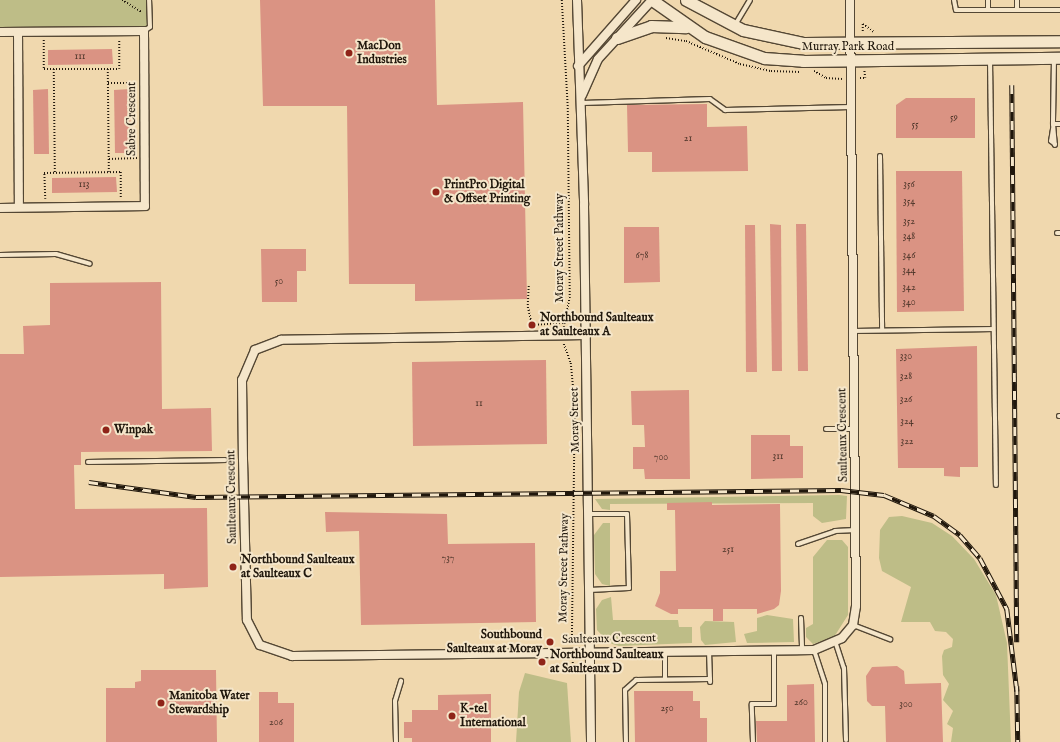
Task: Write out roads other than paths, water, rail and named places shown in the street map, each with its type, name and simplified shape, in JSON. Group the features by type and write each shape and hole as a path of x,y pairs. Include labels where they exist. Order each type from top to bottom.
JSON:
{"street":[{"name":"Moray Street","path":"577,0 578,66 582,100 591,742"},
{"path":"578,66 636,0"},
{"name":"Moray Street","path":"582,100 598,59 652,0"},
{"name":"Murray Park Road","path":"652,0 687,27 726,48 764,58 851,61 990,59 1058,56"},
{"name":"Murray Park Road","path":"686,0 734,27 780,40 850,44 1060,40"},
{"name":"Saulteaux Crescent","path":"850,0 856,530 856,606 853,625"},
{"path":"617,38 651,26 687,27"},
{"path":"0,32 144,31"},
{"name":"Sabre Crescent","path":"0,208 145,206 144,31"},
{"path":"18,32 19,207"},
{"name":"Saulteaux Crescent","path":"586,335 281,340 255,350 242,380 247,620 260,645 292,656 814,650 836,644"},
{"path":"836,644 853,625"}],"lane":[{"path":"144,31 150,27 149,0"},
{"path":"734,27 750,0"},
{"path":"954,0 956,10 1060,10"},
{"path":"988,0 988,10"},
{"path":"1017,0 1017,10"},
{"path":"1055,145 1053,124 1058,56"},
{"path":"990,59 996,485"},
{"path":"582,100 710,99 725,110 851,107"},
{"path":"1053,124 1060,124"},
{"path":"880,156 882,330"},
{"path":"0,255 56,254 90,264"},
{"path":"854,330 994,329"},
{"path":"826,429 855,428"},
{"path":"88,462 225,460"},
{"path":"588,514 627,514 629,588 589,590"},
{"path":"798,544 835,531 856,530"},
{"path":"801,618 802,650"},
{"path":"853,625 890,640"},
{"path":"836,644 844,668 846,740"},
{"path":"626,742 625,690 636,680 710,680 710,650"},
{"path":"753,742 752,704 774,704 774,650"},
{"path":"814,650 825,684 825,742"},
{"path":"665,651 665,679"},
{"path":"396,742 395,701 401,681"}],"railway":[{"path":"1012,85 1017,642"},
{"path":"89,482 196,497 841,490 884,495 934,516 960,535 980,558 1007,609 1017,691"},
{"path":"1017,686 1018,742"}],"place":[{"name":"MacDon Industries","path":"349,53"},
{"name":"PrintPro Digital & Offset Printing","path":"436,192"},
{"name":"Northbound Saulteaux at Saulteaux A","path":"532,325"},
{"name":"Winpak","path":"106,430"},
{"name":"Northbound Saulteaux at Saulteaux C","path":"233,567"},
{"name":"Southbound Saulteaux at Moray","path":"550,642"},
{"name":"Northbound Saulteaux at Saulteaux D","path":"542,662"},
{"name":"Manitoba Water Stewardship","path":"161,703"},
{"name":"K-tel International","path":"452,716"}]}
